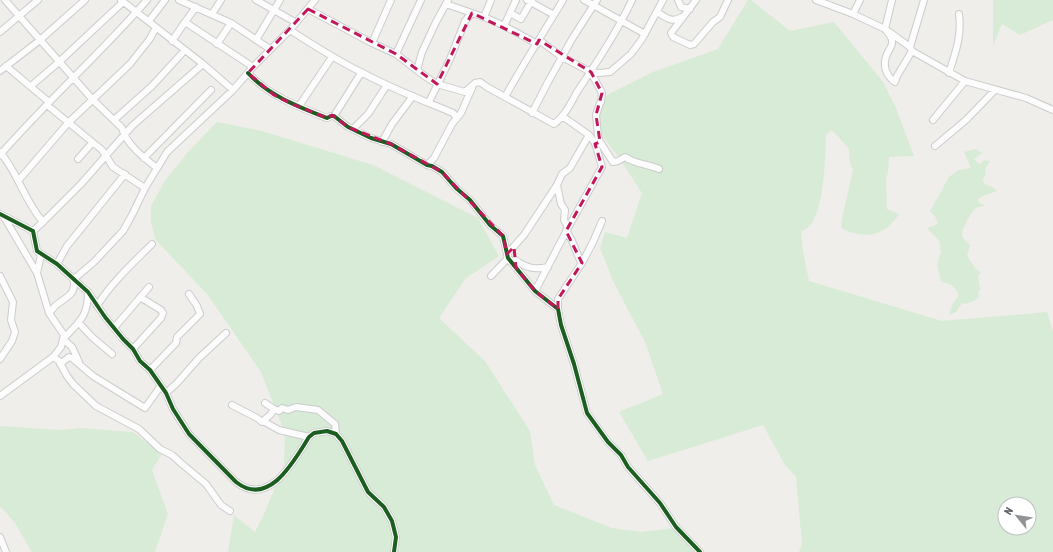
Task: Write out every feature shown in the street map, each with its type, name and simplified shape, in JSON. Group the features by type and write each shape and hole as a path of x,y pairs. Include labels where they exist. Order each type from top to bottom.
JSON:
{"street":[{"path":"5,0 93,100 122,128 124,135 144,158 157,168"},
{"path":"0,32 38,0"},
{"path":"0,71 40,40 85,0"},
{"path":"43,222 28,203 6,160 0,154 147,0"},
{"path":"149,21 165,0"},
{"path":"179,0 231,23 270,49"},
{"path":"212,14 221,0"},
{"path":"256,0 295,22"},
{"path":"256,40 280,0"},
{"path":"49,313 56,304 70,295 74,284 74,279 94,262 122,231 132,215 145,188 168,152 233,90 270,49 290,30 295,22 315,0"},
{"path":"372,43 391,0"},
{"path":"396,54 421,0"},
{"path":"484,17 491,0"},
{"path":"504,26 516,0"},
{"path":"505,97 519,70 563,0"},
{"path":"584,0 596,3 622,21 645,34"},
{"path":"308,9 396,54 437,84 465,92 475,83 480,82 532,113 554,124 562,116 590,72 622,21 632,0"},
{"path":"417,70 425,46 447,2 538,42 590,72 599,73 610,72 631,54 645,34 663,0"},
{"path":"678,0 681,7 690,9"},
{"path":"696,0 672,31 672,35 674,37 692,45 713,22 720,17 728,0"},
{"path":"816,0 833,3 885,29 911,49 964,81 1026,98 1053,110"},
{"path":"853,14 860,0"},
{"path":"885,29 892,0"},
{"path":"885,29 891,36 892,43 886,56 886,70 888,76 895,82 911,49 924,0"},
{"path":"31,86 59,62 122,1 203,64 233,90"},
{"path":"510,13 521,19 530,1 554,15"},
{"path":"532,113 572,39 596,3"},
{"path":"172,41 196,7"},
{"path":"657,12 671,20 675,20 683,16"},
{"path":"429,102 450,59 465,21 472,13"},
{"path":"950,73 960,33 959,14"},
{"path":"185,22 253,67"},
{"path":"217,44 231,23"},
{"path":"18,181 68,124 130,64 149,40 156,28"},
{"path":"290,30 332,57 361,73 453,113 456,118"},
{"path":"114,120 152,86 185,50"},
{"path":"299,106 332,57"},
{"path":"33,231 81,184 124,135 172,90 203,64"},
{"path":"6,66 31,86 68,124 102,150 105,157 113,167 145,188"},
{"path":"535,291 567,229 602,167 597,143 598,136 596,115 601,102 602,93 590,72"},
{"path":"248,73 274,94 327,118 334,116 361,73"},
{"path":"933,120 964,81"},
{"path":"353,129 368,114 387,85"},
{"path":"427,165 434,158 456,118 461,113 472,86"},
{"path":"144,158 211,90"},
{"path":"935,146 966,120 995,90"},
{"path":"382,142 413,96"},
{"path":"334,116 348,127 382,142 387,142 398,147 427,165 432,166 442,172 456,188 470,200 490,225 503,236 508,254 516,268 535,291 558,309"},
{"path":"562,116 597,143 613,162 618,162 624,158 632,162 648,164 659,169"},
{"path":"491,276 524,235 557,185 562,174 570,168 589,136"},
{"path":"78,159 92,143"},
{"path":"57,264 66,246 125,174"},
{"path":"557,185 561,204 565,210 564,220 578,258 582,263"},
{"path":"2,215 33,231"},
{"path":"0,396 53,357 61,347 64,335 49,313 36,273 2,215"},
{"path":"602,221 582,263 558,299 561,325 574,364 587,413 608,442 621,455 628,467 660,503 676,527 700,552"},
{"path":"33,231 37,251 41,254 36,273"},
{"path":"97,306 102,298 134,261 152,244"},
{"path":"37,251 57,264 88,292 114,328 133,349 140,361 150,370 160,387 166,393 173,409 189,434 236,482 243,487 250,490 263,488 282,476 309,437 314,433 326,431 336,434"},
{"path":"508,254 524,266 538,269 548,266"},
{"path":"515,260 516,268"},
{"path":"0,276 13,302 11,320 15,332 12,341 0,359"},
{"path":"114,328 149,287"},
{"path":"63,339 79,323 86,310 88,292"},
{"path":"150,370 176,343 177,337 200,314 198,306 189,294"},
{"path":"133,349 161,318 163,313 162,310 140,297"},
{"path":"79,323 92,337 112,354"},
{"path":"166,393 226,332"},
{"path":"63,339 72,347 78,362"},
{"path":"53,357 59,361 67,376 74,384 96,406 139,429 160,449 172,455 206,484 221,505 230,511"},
{"path":"60,364 69,357 78,362 93,376 145,408 160,387"},
{"path":"265,403 279,411 282,408 288,410 296,407 318,410 335,424 336,434 348,450 368,492 384,507 392,521 396,537 394,552"},
{"path":"232,405 280,430 309,437"},
{"path":"263,421 274,409"},
{"path":"0,537 6,552"}],"highlighted area":[{"path":"308,9 396,54 437,84 472,13 537,44 539,40 591,72 602,93 596,115 600,142 595,144 602,167 566,231 582,263 558,299 558,309 535,291 516,268 514,247 507,254 503,236 442,172 391,144 348,127 332,115 327,118 274,95 248,73"}],"green space":[{"path":"748,0 751,0 790,31 834,22 883,82 896,108 914,156 889,157 886,179 887,209 899,214 889,227 870,235 852,233 841,228 853,170 850,163 849,149 832,130 826,135 824,173 820,203 809,226 801,232 803,252 809,281 942,321 1047,312 1053,331 1053,552 799,552 802,544 796,477 785,465 763,425 648,461 619,412 663,394 645,342 613,281 600,248 605,232 627,238 642,193 617,155 593,124 607,95 653,72 718,49"},
{"path":"993,0 1053,0 1053,20 1020,35 1002,24 993,46"},
{"path":"217,122 262,131 373,165 478,218 499,256 466,278 439,318 485,361 530,431 535,465 554,505 612,528 641,532 674,528 696,552 228,552 234,515 255,532 265,512 284,465 285,433 261,372 207,294 155,239 151,221 151,206 166,179 188,152"},
{"path":"976,149 982,153 974,159 979,164 985,160 990,161 985,169 986,175 983,179 984,184 997,191 978,199 979,203 985,205 977,207 974,210 962,233 963,238 970,245 967,256 975,268 981,272 978,276 980,290 978,292 979,296 976,300 966,304 962,303 956,312 949,315 952,305 959,295 952,285 941,282 937,264 941,252 939,241 927,228 938,224 935,216 930,211 949,177 958,170 971,168 964,152"},
{"path":"0,426 60,430 81,428 133,432 162,454 152,470 168,514 155,552 32,552 15,523 0,506"}],"cycle path":[{"path":"248,73 265,88 285,100 327,118 334,116 348,127 371,138 391,144 427,165 432,166 442,172 456,188 470,200 490,225 503,236 508,258 535,291 558,309 561,325 574,364 587,413 608,442 621,455 628,467 660,503 676,527 700,552"},
{"path":"0,214 33,231 37,251 57,264 88,292 105,317 133,349 140,361 150,370 166,393 173,409 189,434 236,482 248,489 259,489 270,486 288,469 309,437 314,433 327,431 336,434 342,441 368,492 384,507 392,521 396,537 394,552"}]}
